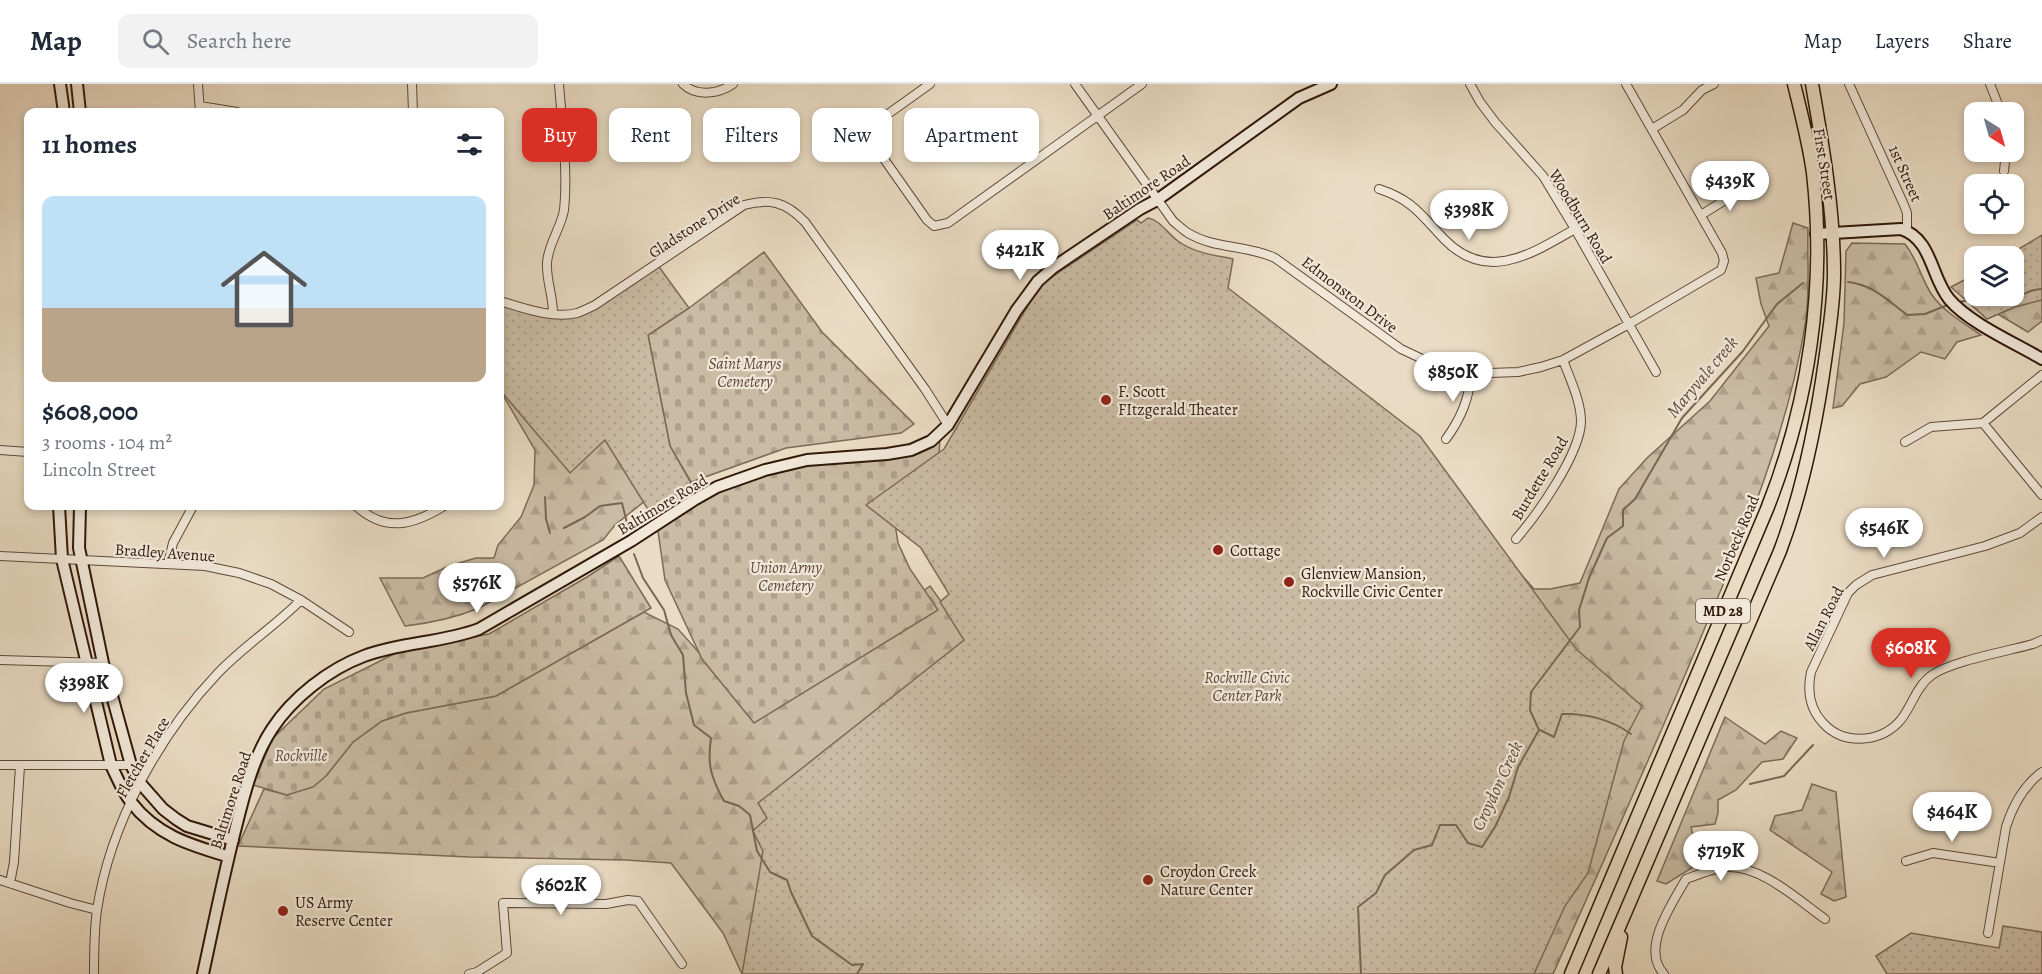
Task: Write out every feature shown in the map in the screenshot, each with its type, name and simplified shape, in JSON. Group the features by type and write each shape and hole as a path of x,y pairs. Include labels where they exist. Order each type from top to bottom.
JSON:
{"main road":[{"name":"First Street","path":"1794,84 1813,171 1816,234"},
{"name":"First Street","path":"1812,84 1825,157 1833,233"},
{"name":"MD 28","path":"1599,974 1790,524 1814,430 1821,387 1834,276 1833,233"},
{"name":"Norbeck Road","path":"1571,974 1767,509 1788,453 1797,420 1814,324 1816,234"},
{"path":"1616,974 1615,967 1626,912"}],"street":[{"path":"60,84 63,108"},
{"path":"77,84 80,108"},
{"path":"198,84 200,108"},
{"path":"412,84 413,108"},
{"path":"553,313 547,261 563,213 565,195 559,84"},
{"path":"683,84 692,91 714,93 733,84"},
{"path":"930,84 888,114 878,125 875,134 877,149 927,220 934,225 948,223 1142,84"},
{"name":"Edmonston Drive","path":"1075,84 1173,222 1188,233 1220,244 1261,251 1275,258 1401,349 1433,364 1490,373 1518,372 1563,360 1629,324 1721,270 1724,261 1722,253 1701,215"},
{"name":"Baltimore Road","path":"203,974 228,856 254,765 271,729 308,689 362,656 395,646 462,635 479,629 631,541 717,487 765,470 807,460 887,454 911,450 931,441 948,425 1016,311 1038,281 1054,267 1157,200 1299,98 1330,84"},
{"name":"Woodburn Road","path":"1470,84 1495,123 1543,176 1656,372"},
{"path":"1626,84 1701,215 1746,187"},
{"path":"1652,129 1683,110 1702,90 1714,84"},
{"name":"1st Street","path":"1849,84 1904,205 1907,213 1907,231"},
{"path":"1990,84 1997,102"},
{"path":"2004,171 2005,162"},
{"path":"1379,189 1412,204 1451,246 1476,259 1494,262 1515,260 1528,256 1575,229"},
{"name":"Gladstone Drive","path":"504,302 530,310 575,313 595,305 744,206 760,201 783,205 793,210 805,222 925,389 948,425"},
{"path":"1816,234 1901,229 1907,231 1919,239 1942,288 1957,307 1973,319 2042,359"},
{"name":"Burdette Road","path":"1516,539 1528,526 1563,470 1579,439 1581,421 1579,404 1563,360"},
{"path":"1446,439 1465,408 1472,371"},
{"path":"1905,441 1931,427 1983,423 2042,375"},
{"path":"1983,423 2042,495"},
{"path":"0,450 24,452"},
{"path":"59,510 62,559 111,765 131,802 153,824 171,836 197,848 228,856"},
{"path":"80,510 79,548 103,663 131,765 141,784 163,809 176,819 187,826 232,840"},
{"path":"168,564 173,543 191,510"},
{"path":"361,510 374,520 403,523 422,519 437,510"},
{"name":"Allan Road","path":"2042,517 2020,533 1985,546 1872,575 1856,585 1848,593 1811,672 1808,684 1812,708 1824,724 1837,733 1862,739 1881,735 1899,722 1915,694 1931,675 1947,667 2042,640"},
{"name":"Bradley Avenue","path":"0,556 205,566 239,573 271,584 301,600 349,632"},
{"name":"Fletcher Place","path":"94,974 97,910 112,846 131,802 158,752 181,717 218,673 301,600"},
{"path":"0,660 103,663"},
{"path":"0,765 131,765"},
{"path":"10,883 14,862 20,766"},
{"path":"1988,933 2011,810 2023,790 2042,772"},
{"path":"1906,861 1934,853 2000,863"},
{"path":"1664,974 1656,966 1654,951 1663,921 1686,879 1725,867 1744,868 1772,881 1825,919"},
{"path":"0,880 97,910"},
{"path":"469,974 477,972 507,953 503,903 606,904 627,900 638,901 682,964"}],"green space":[{"name":"Rockville Civic Center Park","path":"1148,218 1156,221 1178,241 1191,248 1233,259 1228,288 1420,436 1576,649 1642,706 1624,741 1588,873 1565,906 1534,974 742,974 763,851 753,831 767,818 758,803 964,640 940,602 949,594 921,548 866,505 944,449 1040,285 1137,220 1141,223"},
{"name":"Rockville Civic Center Park","path":"1793,223 1808,228 1807,308 1789,401 1777,441 1764,481 1717,598 1647,764 1553,974 742,974 723,933 671,863 469,857 238,846 264,789 287,795 326,776 353,742 382,721 406,713 496,696 644,612 678,629 720,676 890,616 930,586 981,657 1504,555 1534,589 1550,589 1580,583 1619,489 1647,458 1710,401 1769,326 1761,304 1756,278 1779,273"},
{"path":"2042,235 2042,300 2024,305 2024,246"},
{"path":"1852,243 1905,244 1914,257 1928,289 1942,307 1981,335 1957,342 1945,359 1921,352 1886,377 1860,384 1842,406 1833,408 1844,323 1846,251"},
{"name":"Saint Marys Cemetery","path":"764,252 822,332 914,424 901,433 786,448 691,482 670,446 648,335 689,308"},
{"path":"657,264 689,308 648,335 670,446 692,485 729,483 657,524 605,440 570,473 504,395 504,302 529,310 575,313"},
{"path":"2042,275 2042,321 2028,332 1991,310 1991,306 2024,306 2024,288"},
{"path":"1964,280 1964,299 1951,287"},
{"path":"1972,306 2019,306 2015,307 1987,319"},
{"path":"556,364 651,496 615,525 603,540 479,608 443,620 405,626 380,578 423,578 449,566 476,558 494,558 498,545 521,517 534,485 535,450 504,397 504,388"},
{"name":"Union Army Cemetery","path":"940,433 939,458 894,517 898,543 910,569 938,610 754,723 702,659 665,580 657,524 693,500 765,470 887,454"},
{"name":"Rockville","path":"619,556 651,608 496,696 406,713 382,721 353,742 326,776 313,787 287,795 253,785 272,739 324,689 396,653 489,634"},
{"path":"1725,717 1765,744 1781,731 1797,738 1783,759 1762,762 1736,790 1718,800 1715,824 1691,827 1698,864 1666,884 1657,881"},
{"path":"1812,784 1836,792 1846,897 1834,901 1821,894 1832,872 1770,830 1775,816 1802,810"},
{"path":"2003,926 2042,932 2042,974 1887,974 1876,956 1911,933 1999,948"}],"waterway":[{"name":"Maryvale creek","path":"1848,282 1873,290 1907,315 1925,314 1950,304"},
{"name":"Croydon Creek","path":"1361,974 1358,907 1376,893 1385,875 1414,850 1432,845 1440,825 1456,825 1468,843 1482,847 1495,827 1509,797 1518,767 1539,730 1530,710 1531,692 1580,627 1579,610 1589,578 1607,538 1623,526 1623,510 1635,499 1682,418 1743,351 1777,304 1803,283"},
{"name":"Maryvale creek","path":"1959,302 2002,304 2031,291 2042,289"},
{"path":"545,497 546,519 550,533"},
{"path":"564,528 600,506 622,503 627,523"},
{"path":"634,554 643,578 664,610 671,635 683,655 686,693 694,725 711,738 710,763 713,778 724,801 739,806 750,815 757,851 770,872 787,880 812,936 852,965 863,964 857,974"},
{"path":"1540,730 1554,737 1562,714 1571,714 1607,721 1631,734"},
{"path":"1750,784 1784,776 1813,745"}],"place":[{"name":"F. Scott FItzgerald Theater","path":"1106,400"},
{"name":"Cottage","path":"1218,550"},
{"name":"Glenview Mansion, Rockville Civic Center","path":"1289,582"},
{"name":"Croydon Creek Nature Center","path":"1148,880"},
{"name":"US Army Reserve Center","path":"283,911"}]}
